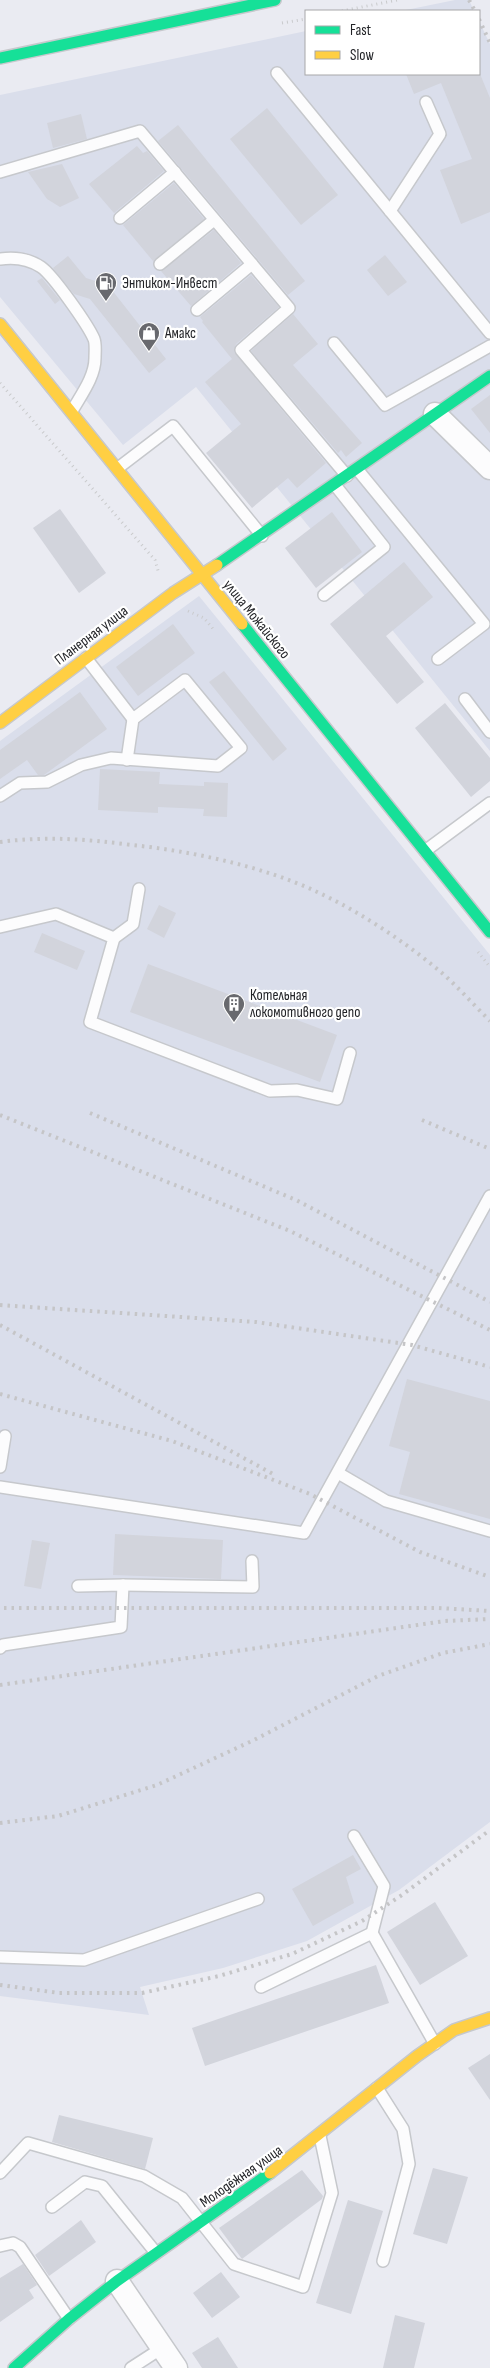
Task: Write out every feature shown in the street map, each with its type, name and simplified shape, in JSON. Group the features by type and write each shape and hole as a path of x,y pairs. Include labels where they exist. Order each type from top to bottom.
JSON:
{"street":[{"path":"0,58 274,0"},
{"name":"улица Можайского","path":"0,324 118,468 200,573 490,932"},
{"name":"Планерная улица","path":"0,723 200,573 228,560 490,376"},
{"path":"435,414 490,468"},
{"name":"Молодёжная улица","path":"14,2368 69,2319 117,2281 289,2160 377,2088 454,2030 490,2018"},
{"path":"117,2281 176,2368"}],"lane":[{"path":"277,73 490,333"},
{"path":"390,210 440,134 426,102"},
{"path":"0,172 140,131 289,308 241,350 347,476"},
{"path":"120,218 175,172"},
{"path":"160,264 214,220"},
{"path":"0,259 28,260 42,267 83,318 94,340 95,360 91,375 72,411"},
{"path":"198,310 252,264"},
{"path":"334,342 385,404 490,346"},
{"path":"118,468 173,426 262,536"},
{"path":"357,469 484,624 438,659"},
{"path":"324,595 384,547 335,485"},
{"path":"86,658 133,719"},
{"path":"0,796 20,783 48,782 81,765 111,758 127,760 218,766 241,748 185,680 133,719 127,760"},
{"path":"464,699 490,732"},
{"path":"425,851 490,802"},
{"path":"140,889 134,924 114,938 90,1022 270,1091 297,1090 337,1098 350,1053"},
{"path":"0,926 56,914 114,938"},
{"path":"0,1487 304,1533 490,1196"},
{"path":"0,1467 5,1436"},
{"path":"338,1473 386,1501 490,1531"},
{"path":"78,1586 253,1587 252,1561"},
{"path":"0,1648 3,1644 120,1627 123,1586"},
{"path":"354,1836 384,1886 372,1933 435,2044"},
{"path":"0,1957 84,1960 258,1899"},
{"path":"261,1987 372,1933"},
{"path":"377,2088 403,2129 409,2164 384,2261"},
{"path":"0,2173 28,2144 144,2176 182,2198 234,2264 303,2287 332,2193 320,2135"},
{"path":"52,2206 85,2182 102,2186 156,2253"},
{"path":"2,2243 13,2243 20,2247 69,2319"},
{"path":"132,2368 162,2348"}],"path":[{"path":"347,10 397,0"},
{"path":"0,383 155,560 160,578"}],"shaded area":[{"path":"455,0 469,0 474,10 406,10"},
{"path":"480,23 490,44 490,751 196,387 123,445 0,297 0,95 305,31 305,75 480,75"},
{"path":"199,596 490,955 490,1822 399,1890 307,1941 223,1968 140,1987 149,2015 0,1996 0,741"}],"building":[{"path":"480,74 490,98 490,212 461,224 440,170 472,159 441,83 414,94 406,75"},
{"path":"267,108 338,195 301,225 230,139"},
{"path":"81,114 87,139 53,148 47,123"},
{"path":"178,125 305,281 288,295 158,141"},
{"path":"137,146 143,153 147,151 164,171 114,213 89,184"},
{"path":"62,164 79,198 60,207 47,199 28,172"},
{"path":"174,183 204,219 153,261 123,225"},
{"path":"214,230 241,263 191,306 161,271"},
{"path":"385,255 407,282 388,296 367,270"},
{"path":"68,256 86,278 108,285 166,359 149,373 90,299 74,294 53,268"},
{"path":"251,275 279,307 236,344 234,352 326,463 297,488 288,478 252,508 206,453 241,424 205,382 232,359 200,317"},
{"path":"42,278 60,300 55,304 37,281"},
{"path":"293,314 318,344 293,365 362,443 346,457 341,450 338,453 251,351"},
{"path":"490,395 490,433 471,409"},
{"path":"60,509 106,573 79,593 33,528"},
{"path":"332,512 362,552 316,588 285,548"},
{"path":"404,562 433,597 386,636 424,682 397,704 330,624"},
{"path":"173,624 195,653 138,696 116,667"},
{"path":"224,671 287,749 273,761 209,682"},
{"path":"80,692 107,729 44,775 38,775 27,760 0,779 0,750"},
{"path":"445,703 490,758 490,781 471,797 415,728"},
{"path":"100,769 160,772 159,784 204,786 204,782 228,783 227,817 203,816 204,809 158,807 158,813 98,810"},
{"path":"159,905 176,913 164,938 147,929"},
{"path":"42,933 85,951 77,970 34,952"},
{"name":"Котельная локомотивного депо","path":"148,964 337,1035 320,1082 130,1012"},
{"path":"407,1379 490,1401 490,1519 399,1494 410,1452 389,1446"},
{"path":"115,1534 223,1540 221,1579 113,1575"},
{"path":"32,1540 50,1543 41,1589 24,1586"},
{"path":"353,1855 361,1869 346,1877 354,1903 313,1926 292,1889"},
{"path":"435,1902 468,1956 420,1985 387,1932"},
{"path":"376,1965 389,2003 205,2066 192,2028"},
{"path":"490,2054 490,2100 468,2068"},
{"path":"59,2115 153,2138 145,2169 52,2142"},
{"path":"433,2168 468,2177 447,2244 413,2234"},
{"path":"302,2170 323,2196 322,2199 242,2259 219,2228"},
{"path":"348,2200 383,2211 351,2314 316,2303"},
{"path":"81,2220 96,2242 49,2276 35,2255"},
{"path":"23,2264 37,2285 29,2290 34,2298 0,2322 0,2278"},
{"path":"221,2272 240,2297 212,2318 193,2293"},
{"path":"395,2315 425,2323 414,2368 383,2368"},
{"path":"218,2337 238,2368 202,2368 192,2353"}],"railway":[{"path":"469,0 474,10"},
{"path":"480,21 490,43"},
{"path":"0,842 66,839 178,851 249,867 294,882 332,899 397,938 442,973 490,1021"},
{"path":"90,1113 296,1200 490,1302"},
{"path":"0,1115 290,1231 490,1330"},
{"path":"422,1120 490,1149"},
{"path":"0,1305 256,1322 412,1345 490,1367"},
{"path":"0,1325 273,1474"},
{"path":"0,1394 172,1441 310,1494 420,1552 490,1577"},
{"path":"4,1608 439,1608 490,1611"},
{"path":"0,1685 445,1621 490,1619"},
{"path":"0,1823 58,1816 157,1785 254,1740 378,1676 443,1653 490,1644"},
{"path":"0,1985 59,1993 142,1993 219,1976 292,1954 362,1921 402,1895 490,1830"}],"traffic: fast":[{"path":"0,58 275,0"},
{"path":"217,565 490,376"},
{"path":"242,624 490,932"},
{"path":"14,2368 69,2319 117,2281 270,2173"}],"traffic: slow":[{"path":"0,324 242,624"},
{"path":"0,723 173,593 217,565"},
{"path":"270,2173 417,2056 454,2030 490,2018"}],"place":[{"name":"Энтиком-Инвест","path":"106,302"},
{"name":"Амакс","path":"149,352"},
{"name":"Котельная локомотивного депо","path":"234,1023"}]}
